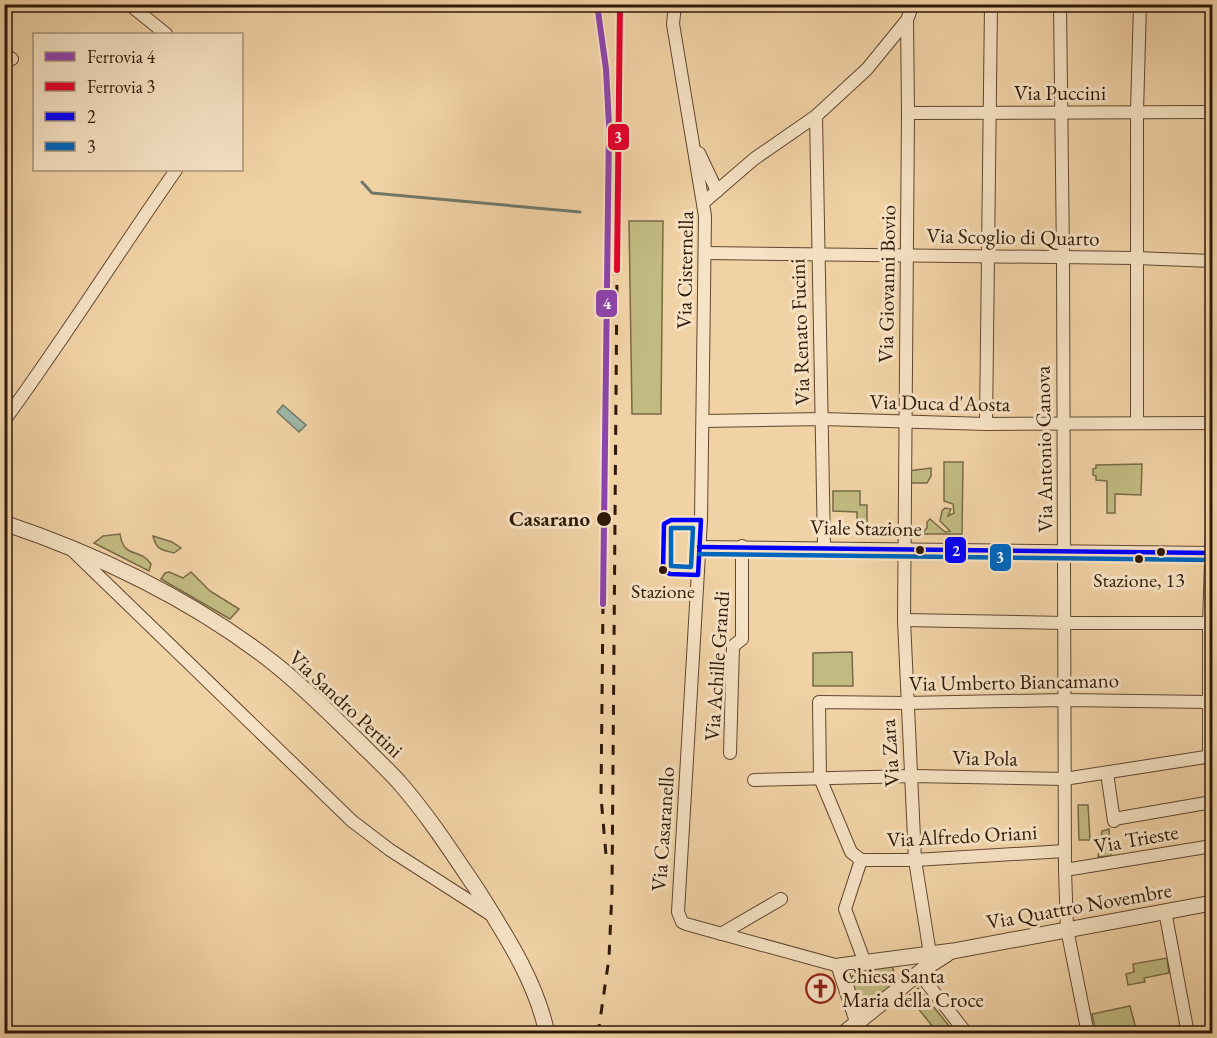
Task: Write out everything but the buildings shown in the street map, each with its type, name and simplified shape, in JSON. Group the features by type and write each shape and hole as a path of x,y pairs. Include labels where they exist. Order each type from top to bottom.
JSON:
{"street":[{"path":"129,4 165,33"},
{"path":"675,4 673,24 703,203"},
{"name":"Via Cisternella","path":"698,575 703,421 705,253 703,203 754,159 816,116 867,69 907,20 913,4"},
{"path":"986,424 991,4"},
{"name":"Via Antonio Canova","path":"1060,4 1064,257 1065,870 1067,929 1088,1034"},
{"path":"1137,423 1137,112 1140,4"},
{"name":"Via Giovanni Bovio","path":"904,548 907,20"},
{"name":"Via Puccini","path":"908,112 1212,112"},
{"name":"Via Renato Fucini","path":"816,116 824,547"},
{"path":"693,142 717,191"},
{"path":"4,421 47,362 175,171"},
{"name":"Via Scoglio di Quarto","path":"705,253 1136,258 1212,261"},
{"name":"Via Duca d'Aosta","path":"703,421 823,419 986,424 1212,423"},
{"name":"Via Sandro Pertini","path":"4,523 63,543 114,566 199,610 276,665 309,693 398,782 443,839 494,917 535,994 547,1034"},
{"path":"1210,756 1209,623 1212,533"},
{"path":"63,543 352,821 372,838 494,917"},
{"name":"Via Achille Grandi","path":"730,753 733,646 742,639 742,546"},
{"name":"Viale Stazione","path":"699,547 1212,553"},
{"name":"Via Zara","path":"904,548 906,703 915,860 930,954"},
{"name":"Via Casaranello","path":"698,575 678,912 682,922 686,924 839,966"},
{"path":"904,620 1209,623"},
{"name":"Via Umberto Biancamano","path":"820,778 819,702 1064,700 1209,702"},
{"name":"Via Pola","path":"754,780 912,777 1064,779 1210,756"},
{"path":"1107,773 1114,820 1212,802"},
{"path":"820,778 851,852 861,860 844,909 865,963"},
{"name":"Via Trieste","path":"1065,870 1212,846"},
{"name":"Via Alfredo Oriani","path":"861,860 915,860 1065,851"},
{"path":"721,934 781,899"},
{"name":"Via Quattro Novembre","path":"839,966 952,951 1212,903"},
{"path":"1166,911 1188,1034"},
{"name":"Via Quattro Novembre","path":"843,1034 919,973 952,951"},
{"path":"897,958 905,985"},
{"path":"839,966 858,1023"},
{"path":"919,973 967,1034"}],"shaded area":[{"path":"629,221 663,221 661,414 632,414"},
{"path":"283,405 306,425 299,432 277,412"},
{"path":"944,462 963,462 962,534 921,534 927,528 927,522 930,519 945,532 950,531 940,521 945,508 951,509 948,516 954,513 953,504 944,501"},
{"path":"1142,464 1141,495 1115,494 1115,513 1107,513 1107,481 1096,480 1093,469 1096,465"},
{"path":"931,468 931,476 927,483 909,483 908,471"},
{"path":"833,491 860,491 860,505 867,505 867,533 857,532 857,512 833,511"},
{"path":"120,534 125,547 147,559 151,564 149,571 94,543 103,536"},
{"path":"153,536 172,542 181,548 174,553 162,550 156,544"},
{"path":"169,572 183,578 191,572 210,591 239,609 230,619 161,579 165,573"},
{"path":"852,652 853,686 813,686 813,653"},
{"path":"1078,805 1088,805 1090,840 1079,840"},
{"path":"1109,829 1111,856 1098,857 1102,831"},
{"path":"1167,958 1169,973 1144,978 1145,982 1128,985 1126,974 1134,972 1133,964"},
{"path":"892,966 897,982 859,1010 850,979 856,972"},
{"path":"918,988 955,1033 938,1033 908,996"},
{"path":"1130,1006 1136,1029 1142,1028 1143,1033 1096,1033 1092,1014"}],"waterway":[{"path":"362,182 372,193 580,212"}],"railway":[{"path":"598,1034 609,958 612,891 617,270"},
{"path":"603,604 601,797 606,855"}],"rail line":[{"name":"4","path":"597,4 606,69 609,125 603,604"},
{"name":"3","path":"617,270 620,4"}],"transit line":[{"name":"2","path":"671,520 701,520 698,575 670,574 663,570 664,524 671,520"},
{"name":"3","path":"671,528 693,528 691,567 671,566 671,528"},
{"name":"2","path":"699,547 1212,553"},
{"name":"3","path":"699,554 1212,560"}],"place":[{"name":"Casarano","path":"604,519"},
{"name":"Stazione, 13","path":"1139,559"},
{"name":"Stazione","path":"663,570"},
{"name":"Chiesa Santa Maria della Croce","path":"821,988"}]}
